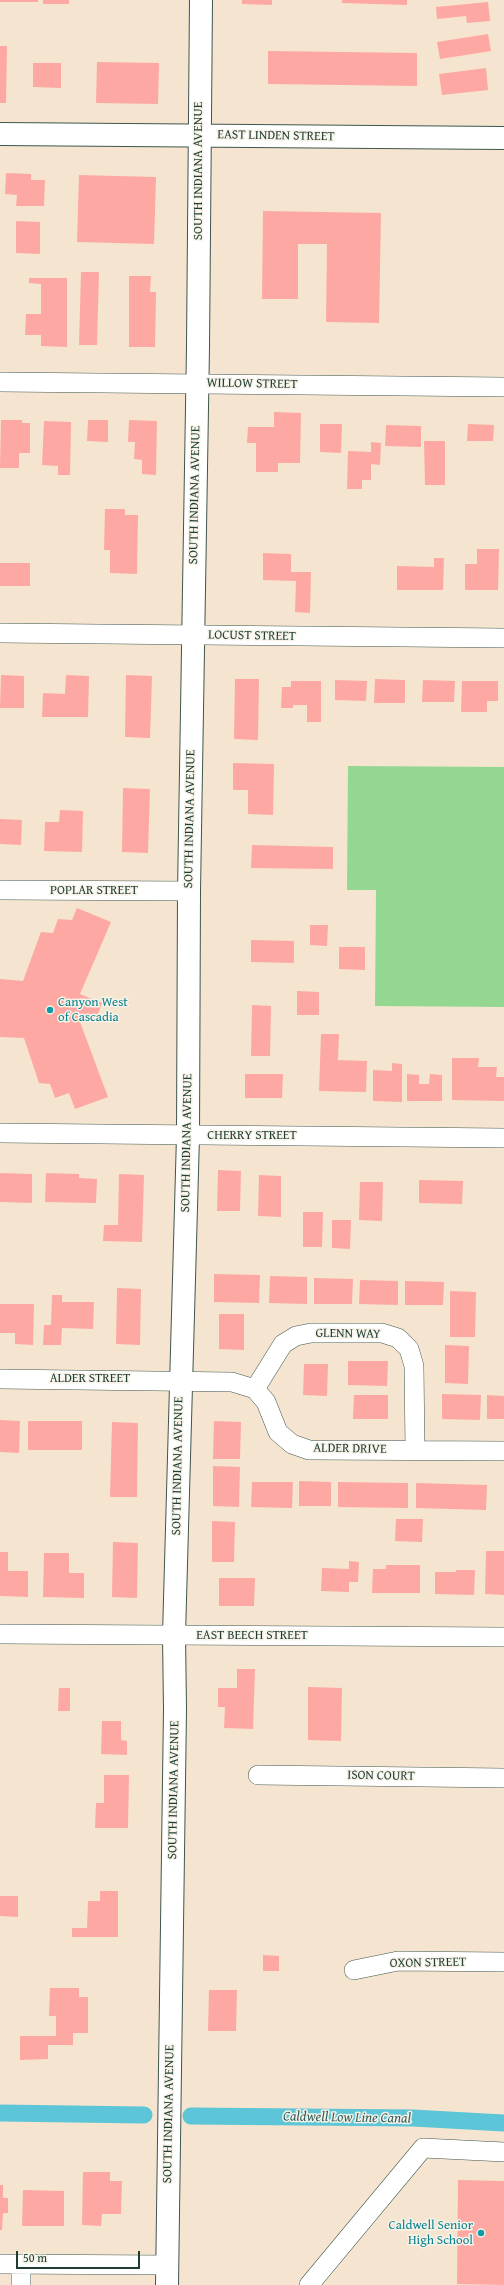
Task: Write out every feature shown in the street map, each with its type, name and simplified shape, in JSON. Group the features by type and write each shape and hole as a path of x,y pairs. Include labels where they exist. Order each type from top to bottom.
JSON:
{"main road":[{"name":"SOUTH INDIANA AVENUE","path":"167,2275 175,1709 174,1635 188,1136 189,891 201,0"},
{"name":"EAST LINDEN STREET","path":"0,134 504,138"}],"street":[{"name":"WILLOW STREET","path":"0,382 504,387"},
{"name":"LOCUST STREET","path":"0,633 504,638"},
{"name":"POPLAR STREET","path":"0,890 189,891"},
{"name":"CHERRY STREET","path":"0,1133 504,1138"},
{"name":"GLENN WAY","path":"255,1389 283,1344 296,1336 311,1333 382,1333 398,1338 409,1349 414,1366 415,1450"},
{"name":"ALDER STREET","path":"0,1379 180,1380"},
{"path":"180,1380 232,1382 255,1389"},
{"name":"ALDER DRIVE","path":"255,1389 266,1402 278,1432 292,1444 309,1450 504,1450"},
{"name":"EAST BEECH STREET","path":"0,1634 504,1637"},
{"name":"ISON COURT","path":"258,1774 504,1778"},
{"name":"OXON STREET","path":"354,1970 398,1961 504,1962"},
{"path":"309,2284 422,2148 504,2152"},
{"path":"0,2264 21,2264 167,2275"},
{"path":"21,2264 21,2285"}],"green space":[{"path":"348,766 504,767 504,1007 375,1006 376,890 347,890"}],"building":[{"path":"0,0 38,0 38,2 0,2"},
{"path":"43,0 69,0 69,4 43,4"},
{"path":"242,0 272,0 272,5 242,4"},
{"path":"342,0 407,0 407,5 342,3"},
{"path":"488,2 490,21 467,23 466,16 437,19 436,7"},
{"path":"488,34 491,51 440,59 437,42"},
{"path":"0,46 7,46 6,103 0,103"},
{"path":"268,51 417,53 417,86 268,84"},
{"path":"97,62 159,63 158,104 96,103"},
{"path":"33,63 61,63 61,88 33,87"},
{"path":"486,68 488,90 442,95 439,74"},
{"path":"6,173 31,174 31,180 45,180 44,206 16,206 17,195 5,194"},
{"path":"79,175 156,177 154,244 77,242"},
{"path":"263,211 381,213 379,323 326,322 327,244 298,244 298,299 262,299"},
{"path":"16,221 40,222 40,254 16,253"},
{"path":"81,272 99,272 97,345 79,345"},
{"path":"129,276 151,276 150,292 156,292 155,347 129,347"},
{"path":"29,278 67,278 67,347 41,346 41,335 25,335 26,314 41,314 41,284 29,283"},
{"path":"274,412 301,413 300,463 278,463 278,472 256,472 256,443 247,443 248,427 274,427"},
{"path":"1,420 22,420 22,423 30,423 30,453 19,453 19,468 0,468"},
{"path":"88,420 108,420 108,442 87,441"},
{"path":"129,420 157,421 156,475 142,474 142,460 134,459 135,442 128,442"},
{"path":"44,421 71,422 70,475 58,475 58,466 42,465"},
{"path":"320,424 342,424 341,453 320,452"},
{"path":"468,424 494,425 493,441 467,441"},
{"path":"386,425 421,426 421,447 385,446"},
{"path":"424,441 445,441 445,485 425,485"},
{"path":"371,442 381,443 380,465 371,464 371,480 362,480 362,489 347,489 348,451 371,452"},
{"path":"105,509 125,509 125,515 138,515 137,574 110,573 110,550 104,550"},
{"path":"477,549 499,549 498,590 465,590 465,564 477,564"},
{"path":"263,553 291,554 291,572 311,572 310,613 295,612 296,581 263,580"},
{"path":"434,558 444,558 443,590 397,590 397,566 434,567"},
{"path":"0,563 30,563 30,586 0,586"},
{"path":"1,675 24,676 24,708 0,708"},
{"path":"66,675 89,676 88,717 42,717 43,693 65,694"},
{"path":"126,675 152,676 150,738 125,737"},
{"path":"235,679 259,679 258,740 234,739"},
{"path":"375,679 405,680 405,703 374,703"},
{"path":"335,680 367,681 366,701 335,700"},
{"path":"423,680 455,681 454,702 422,702"},
{"path":"291,681 321,681 321,722 307,722 307,705 293,705 293,708 281,708 282,687 291,687"},
{"path":"462,681 498,681 498,701 487,701 487,712 461,712"},
{"path":"233,763 274,764 273,815 248,814 248,790 233,790"},
{"path":"123,788 150,789 148,853 122,852"},
{"path":"60,810 83,811 82,852 44,851 45,822 59,822"},
{"path":"0,819 22,820 21,845 0,844"},
{"path":"252,845 333,847 333,869 251,868"},
{"name":"Canyon West of Cascadia","path":"77,908 111,922 80,994 102,1003 97,1016 80,1022 108,1097 75,1109 69,1093 55,1098 50,1084 39,1083 24,1038 0,1037 0,979 23,981 41,932 53,933 58,919 72,920"},
{"path":"310,925 328,925 327,946 310,945"},
{"path":"251,940 294,941 294,963 251,962"},
{"path":"339,947 365,947 365,970 339,969"},
{"path":"297,991 319,992 319,1015 297,1015"},
{"path":"252,1005 271,1006 270,1056 251,1056"},
{"path":"321,1034 339,1034 338,1060 367,1061 366,1092 319,1091"},
{"path":"452,1058 479,1058 478,1067 497,1067 496,1077 504,1077 504,1101 452,1100"},
{"path":"392,1063 402,1064 402,1102 373,1101 373,1070 392,1071"},
{"path":"245,1074 283,1074 282,1098 245,1098"},
{"path":"407,1074 419,1075 419,1084 429,1084 430,1074 442,1075 442,1101 407,1101"},
{"path":"218,1170 241,1171 240,1211 217,1211"},
{"path":"0,1173 32,1174 32,1203 0,1202"},
{"path":"46,1173 79,1174 79,1178 97,1179 96,1203 45,1202"},
{"path":"119,1174 144,1175 142,1242 103,1241 104,1225 118,1225"},
{"path":"259,1175 281,1176 281,1217 258,1216"},
{"path":"419,1180 463,1181 462,1204 419,1203"},
{"path":"360,1182 383,1182 382,1221 359,1220"},
{"path":"303,1212 323,1212 322,1247 303,1247"},
{"path":"332,1220 351,1220 350,1249 332,1248"},
{"path":"214,1274 260,1275 259,1303 214,1302"},
{"path":"270,1276 307,1277 307,1304 269,1303"},
{"path":"314,1278 353,1279 352,1304 314,1304"},
{"path":"360,1280 398,1281 398,1305 359,1304"},
{"path":"405,1281 444,1282 443,1305 405,1305"},
{"path":"117,1288 141,1289 140,1345 116,1344"},
{"path":"450,1291 476,1292 475,1337 450,1337"},
{"path":"52,1295 62,1295 62,1302 94,1302 93,1329 62,1328 61,1345 43,1345 44,1325 51,1325"},
{"path":"0,1304 34,1304 33,1345 15,1344 15,1333 0,1333"},
{"path":"219,1314 244,1314 244,1350 219,1349"},
{"path":"445,1345 469,1346 468,1384 445,1383"},
{"path":"348,1361 388,1361 387,1386 348,1385"},
{"path":"304,1364 328,1364 327,1396 303,1395"},
{"path":"442,1394 481,1395 480,1420 442,1419"},
{"path":"354,1395 388,1395 388,1419 353,1419"},
{"path":"487,1395 504,1396 504,1419 487,1419"},
{"path":"0,1420 20,1421 19,1453 0,1452"},
{"path":"28,1421 82,1421 82,1450 28,1450"},
{"path":"214,1421 241,1422 240,1459 213,1459"},
{"path":"112,1422 138,1423 137,1497 110,1497"},
{"path":"213,1466 240,1467 239,1507 213,1506"},
{"path":"299,1481 331,1482 331,1506 299,1506"},
{"path":"252,1482 293,1482 292,1508 251,1507"},
{"path":"338,1482 408,1483 408,1508 338,1507"},
{"path":"416,1483 487,1485 486,1510 416,1508"},
{"path":"396,1519 423,1519 422,1542 395,1541"},
{"path":"212,1521 235,1522 234,1562 212,1562"},
{"path":"113,1542 138,1543 137,1598 112,1597"},
{"path":"486,1551 504,1551 504,1595 485,1594"},
{"path":"0,1552 8,1552 8,1571 28,1571 28,1597 0,1596"},
{"path":"44,1553 69,1553 69,1573 84,1573 84,1598 43,1597"},
{"path":"349,1561 359,1562 358,1582 349,1582 349,1592 321,1591 322,1568 349,1569"},
{"path":"386,1565 420,1565 420,1593 372,1593 373,1569 386,1569"},
{"path":"456,1570 475,1570 474,1595 435,1594 435,1572 456,1572"},
{"path":"219,1578 255,1578 254,1606 219,1606"},
{"path":"237,1669 255,1669 253,1729 224,1728 225,1707 218,1707 218,1688 237,1688"},
{"path":"308,1687 342,1688 341,1741 308,1740"},
{"path":"59,1688 70,1688 70,1711 58,1711"},
{"path":"102,1721 121,1721 121,1740 127,1741 127,1755 101,1754"},
{"path":"104,1775 129,1775 128,1828 95,1828 96,1803 104,1803"},
{"path":"100,1891 118,1891 118,1937 72,1937 72,1928 87,1928 88,1901 100,1901"},
{"path":"0,1896 18,1896 18,1917 0,1916"},
{"path":"263,1955 279,1956 279,1971 263,1971"},
{"path":"50,1988 79,1988 79,1997 88,1997 88,2033 73,2033 73,2045 48,2045 48,2059 20,2060 20,2036 56,2036 56,2016 49,2016"},
{"path":"209,1990 237,1990 236,2031 208,2031"},
{"path":"83,2172 110,2172 110,2181 122,2181 121,2214 102,2214 101,2226 82,2225"},
{"name":"Caldwell Senior High School","path":"458,2180 504,2181 504,2285 457,2284"},
{"path":"0,2185 3,2185 3,2198 8,2198 8,2213 3,2213 2,2230 0,2230"},
{"path":"23,2190 64,2191 64,2226 22,2226"}],"waterway":[{"name":"Caldwell Low Line Canal","path":"0,2113 144,2115"},
{"name":"Caldwell Low Line Canal","path":"191,2116 413,2118 504,2123"}],"place":[{"name":"Canyon West of Cascadia","path":"50,1010"},
{"name":"Caldwell Senior High School","path":"481,2233"}]}
